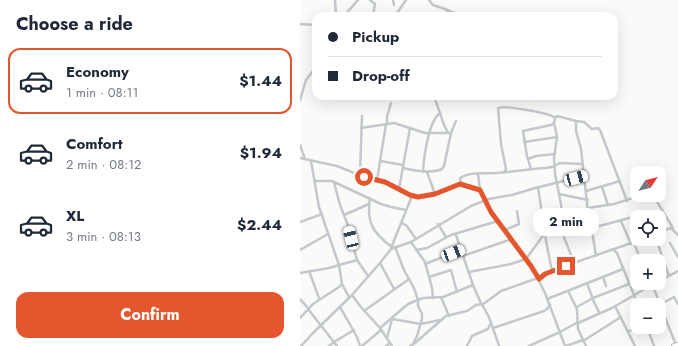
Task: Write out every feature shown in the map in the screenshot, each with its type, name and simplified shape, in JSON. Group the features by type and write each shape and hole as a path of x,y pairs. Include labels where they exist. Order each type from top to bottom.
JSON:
{"street":[{"path":"335,0 336,12"},
{"path":"348,12 358,0"},
{"path":"370,0 375,4 374,12"},
{"path":"393,0 394,5"},
{"path":"398,12 406,0"},
{"path":"429,0 432,5 452,12"},
{"path":"300,24 312,26"},
{"path":"300,100 308,76 312,71"},
{"path":"435,100 450,134"},
{"path":"377,180 388,112 391,103"},
{"path":"503,172 506,169 501,144 498,108 508,107 540,112 552,115 555,118"},
{"path":"423,172 424,156 433,120 440,113"},
{"path":"360,175 362,116"},
{"path":"555,118 558,116 586,122 592,129 599,129 627,201"},
{"path":"555,118 554,123 557,137 555,166 557,183 565,241 574,263"},
{"path":"380,161 423,172 441,170 444,166 450,134 456,121"},
{"path":"576,121 576,131 580,147 590,224 592,228 596,256"},
{"path":"531,169 522,132 524,130 552,125 554,123"},
{"path":"361,128 387,124 399,124 430,133 450,134"},
{"path":"399,189 410,128"},
{"path":"524,142 535,142 557,137"},
{"path":"300,145 305,159"},
{"path":"528,160 536,156 555,154"},
{"path":"300,158 337,166 360,175 385,182 412,196 418,197 435,194 461,184 480,190"},
{"path":"311,161 319,207 339,264 342,284 349,297"},
{"path":"461,184 461,177 466,175 555,166 560,163 582,164"},
{"path":"427,172 435,194"},
{"path":"478,174 480,190 485,201 526,259 538,279 548,299 565,346 583,340 621,317"},
{"path":"393,248 411,242 438,224 471,206 485,201 584,176"},
{"path":"315,181 334,182 391,207 406,210"},
{"path":"586,191 620,181"},
{"path":"334,182 357,260 368,276"},
{"path":"538,187 552,271"},
{"path":"602,187 608,206"},
{"path":"559,194 588,200"},
{"path":"301,346 352,295 393,248 412,196"},
{"path":"370,198 369,218 372,228 382,240 393,248 413,285 418,300 418,306 422,317 413,345"},
{"path":"588,208 608,206 630,200"},
{"path":"657,202 678,235"},
{"path":"344,215 369,204"},
{"path":"505,230 519,224 517,211"},
{"path":"300,222 322,214"},
{"path":"592,228 630,218"},
{"path":"416,250 426,248 446,237 498,221"},
{"path":"621,221 630,240"},
{"path":"401,223 406,225 416,239"},
{"path":"438,224 446,237"},
{"path":"564,228 590,224"},
{"path":"666,229 673,228"},
{"path":"469,272 506,265 526,259 545,233"},
{"path":"300,250 328,234"},
{"path":"456,234 473,285 492,323 499,346"},
{"path":"463,256 512,239"},
{"path":"411,242 425,264 434,298"},
{"path":"670,243 678,257"},
{"path":"392,319 421,324 440,320 467,311 476,305 482,304 501,291 538,279 545,274 574,263 630,245"},
{"path":"658,246 669,276"},
{"path":"425,264 461,250"},
{"path":"613,250 616,252 635,298"},
{"path":"300,273 329,268 357,260"},
{"path":"380,263 394,289"},
{"path":"548,299 623,269"},
{"path":"429,277 451,270 457,292"},
{"path":"309,271 320,298"},
{"path":"666,278 678,271"},
{"path":"603,277 606,286"},
{"path":"364,311 409,279"},
{"path":"587,283 599,312"},
{"path":"300,318 308,308 320,298 342,284"},
{"path":"577,307 593,298 629,284"},
{"path":"340,307 354,330 361,346 404,307 423,298 441,297 473,285"},
{"path":"529,346 599,312 615,306 642,290"},
{"path":"568,292 577,307 579,333 586,346"},
{"path":"352,295 392,346"},
{"path":"441,297 449,316"},
{"path":"666,301 674,297 678,303"},
{"path":"300,299 337,346"},
{"path":"546,310 550,305"},
{"path":"615,306 629,331 635,346"},
{"path":"493,328 546,310 552,311"},
{"path":"666,318 676,345"},
{"path":"387,338 392,319"},
{"path":"413,345 440,320"},
{"path":"467,346 472,336 488,329 492,323"},
{"path":"329,346 354,330"},
{"path":"650,334 654,346"},
{"path":"386,346 390,343"}],"route":[{"path":"364,177 385,182 415,197 432,195 460,184 480,190 491,212 539,279 545,274 566,266"}]}
